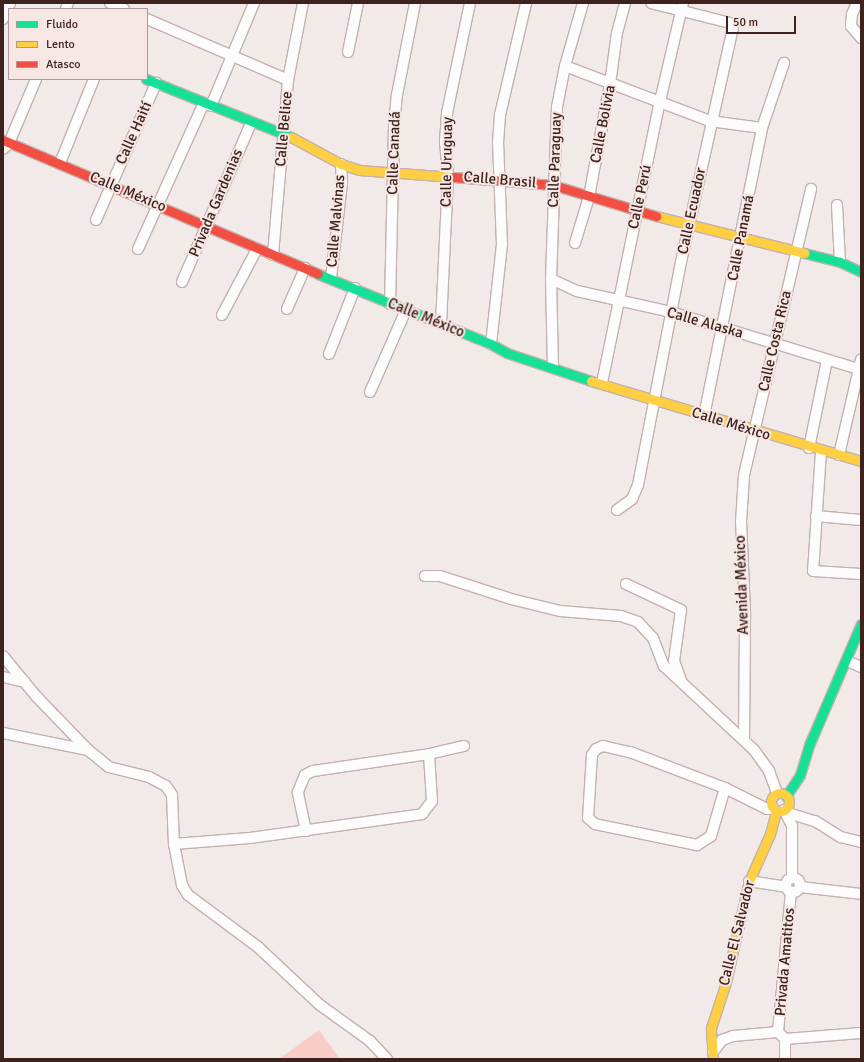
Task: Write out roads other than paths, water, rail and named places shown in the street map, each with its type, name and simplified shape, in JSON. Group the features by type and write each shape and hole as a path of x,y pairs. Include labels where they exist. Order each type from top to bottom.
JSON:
{"street":[{"path":"3,20 10,3"},
{"path":"110,3 122,8"},
{"path":"138,249 157,204 208,105 254,3"},
{"name":"Calle Belice","path":"273,255 288,80 302,3"},
{"path":"348,52 358,3"},
{"name":"Calle Canadá","path":"390,304 393,171 397,95 415,3"},
{"name":"Calle Uruguay","path":"441,324 448,176 445,142 447,113 470,3"},
{"path":"491,344 502,245 501,179 498,143 500,116 526,3"},
{"name":"Calle Paraguay","path":"553,368 551,279 553,185 557,107 565,66 583,3"},
{"name":"Calle Bolivia","path":"575,243 589,197 610,84 617,34 625,3"},
{"path":"651,3 682,7"},
{"path":"857,3 852,14 851,26 861,38"},
{"name":"Calle Ecuador","path":"617,510 635,494 670,312 690,226 710,121 733,27 730,24 682,7"},
{"name":"Calle Perú","path":"602,383 660,101 682,7"},
{"path":"148,19 288,80"},
{"name":"Calle Panamá","path":"704,416 742,238 762,128 784,63"},
{"path":"565,66 710,121 762,128"},
{"path":"5,144 36,80"},
{"path":"60,163 94,80"},
{"name":"Calle Brasil","path":"148,80 251,123 311,146 341,164 359,170 501,179 553,185 690,226 840,262 861,272"},
{"name":"Calle Haití","path":"96,220 156,83"},
{"name":"Privada Gardenias","path":"182,282 251,123"},
{"name":"Calle México","path":"5,144 60,163 112,184 273,255 491,344 507,353 653,401 809,448 861,461"},
{"name":"Calle Malvinas","path":"331,278 342,183 341,164"},
{"name":"Calle Costa Rica","path":"755,431 774,342 811,188"},
{"path":"837,206 840,262"},
{"path":"222,316 257,248"},
{"path":"287,309 305,268"},
{"name":"Calle Alaska","path":"551,279 578,291 670,312 774,342 827,360 860,364"},
{"path":"330,354 355,288"},
{"path":"370,392 406,310"},
{"path":"809,448 827,360"},
{"path":"839,455 860,364"},
{"name":"Avenida México","path":"744,739 745,612 740,522 744,475 755,431"},
{"path":"820,451 813,571 861,574"},
{"path":"816,516 861,520"},
{"path":"425,576 440,576 511,599 560,611 589,615 621,616 638,622 653,638 664,666 692,694 744,739 770,770 782,794 789,803 780,811"},
{"path":"626,584 681,610 674,661 681,682"},
{"path":"780,811 771,800 782,794 800,775 810,743 847,661 861,624"},
{"path":"3,656 24,682 88,750 109,767 149,777 166,786 172,795 174,844 182,885 188,895 258,947 320,1005 370,1041 387,1059"},
{"path":"847,661 861,668"},
{"path":"3,677 24,682"},
{"path":"3,733 88,750"},
{"path":"306,831 298,792 305,776 313,771 356,763 429,754 464,746"},
{"path":"725,788 711,836 697,845 595,824 588,818 592,755 596,749 604,746 630,752 725,788 767,808 815,821 841,837 861,842"},
{"path":"174,844 306,831 422,814 432,801 429,754"},
{"name":"Calle El Salvador","path":"713,1055 711,1028 726,982 749,881 780,811"},
{"name":"Privada Amatitos","path":"780,811 792,826 793,886 782,1036 785,1059"},
{"path":"749,881 861,894"},
{"path":"713,1055 722,1040 733,1036 861,1033"}]}
